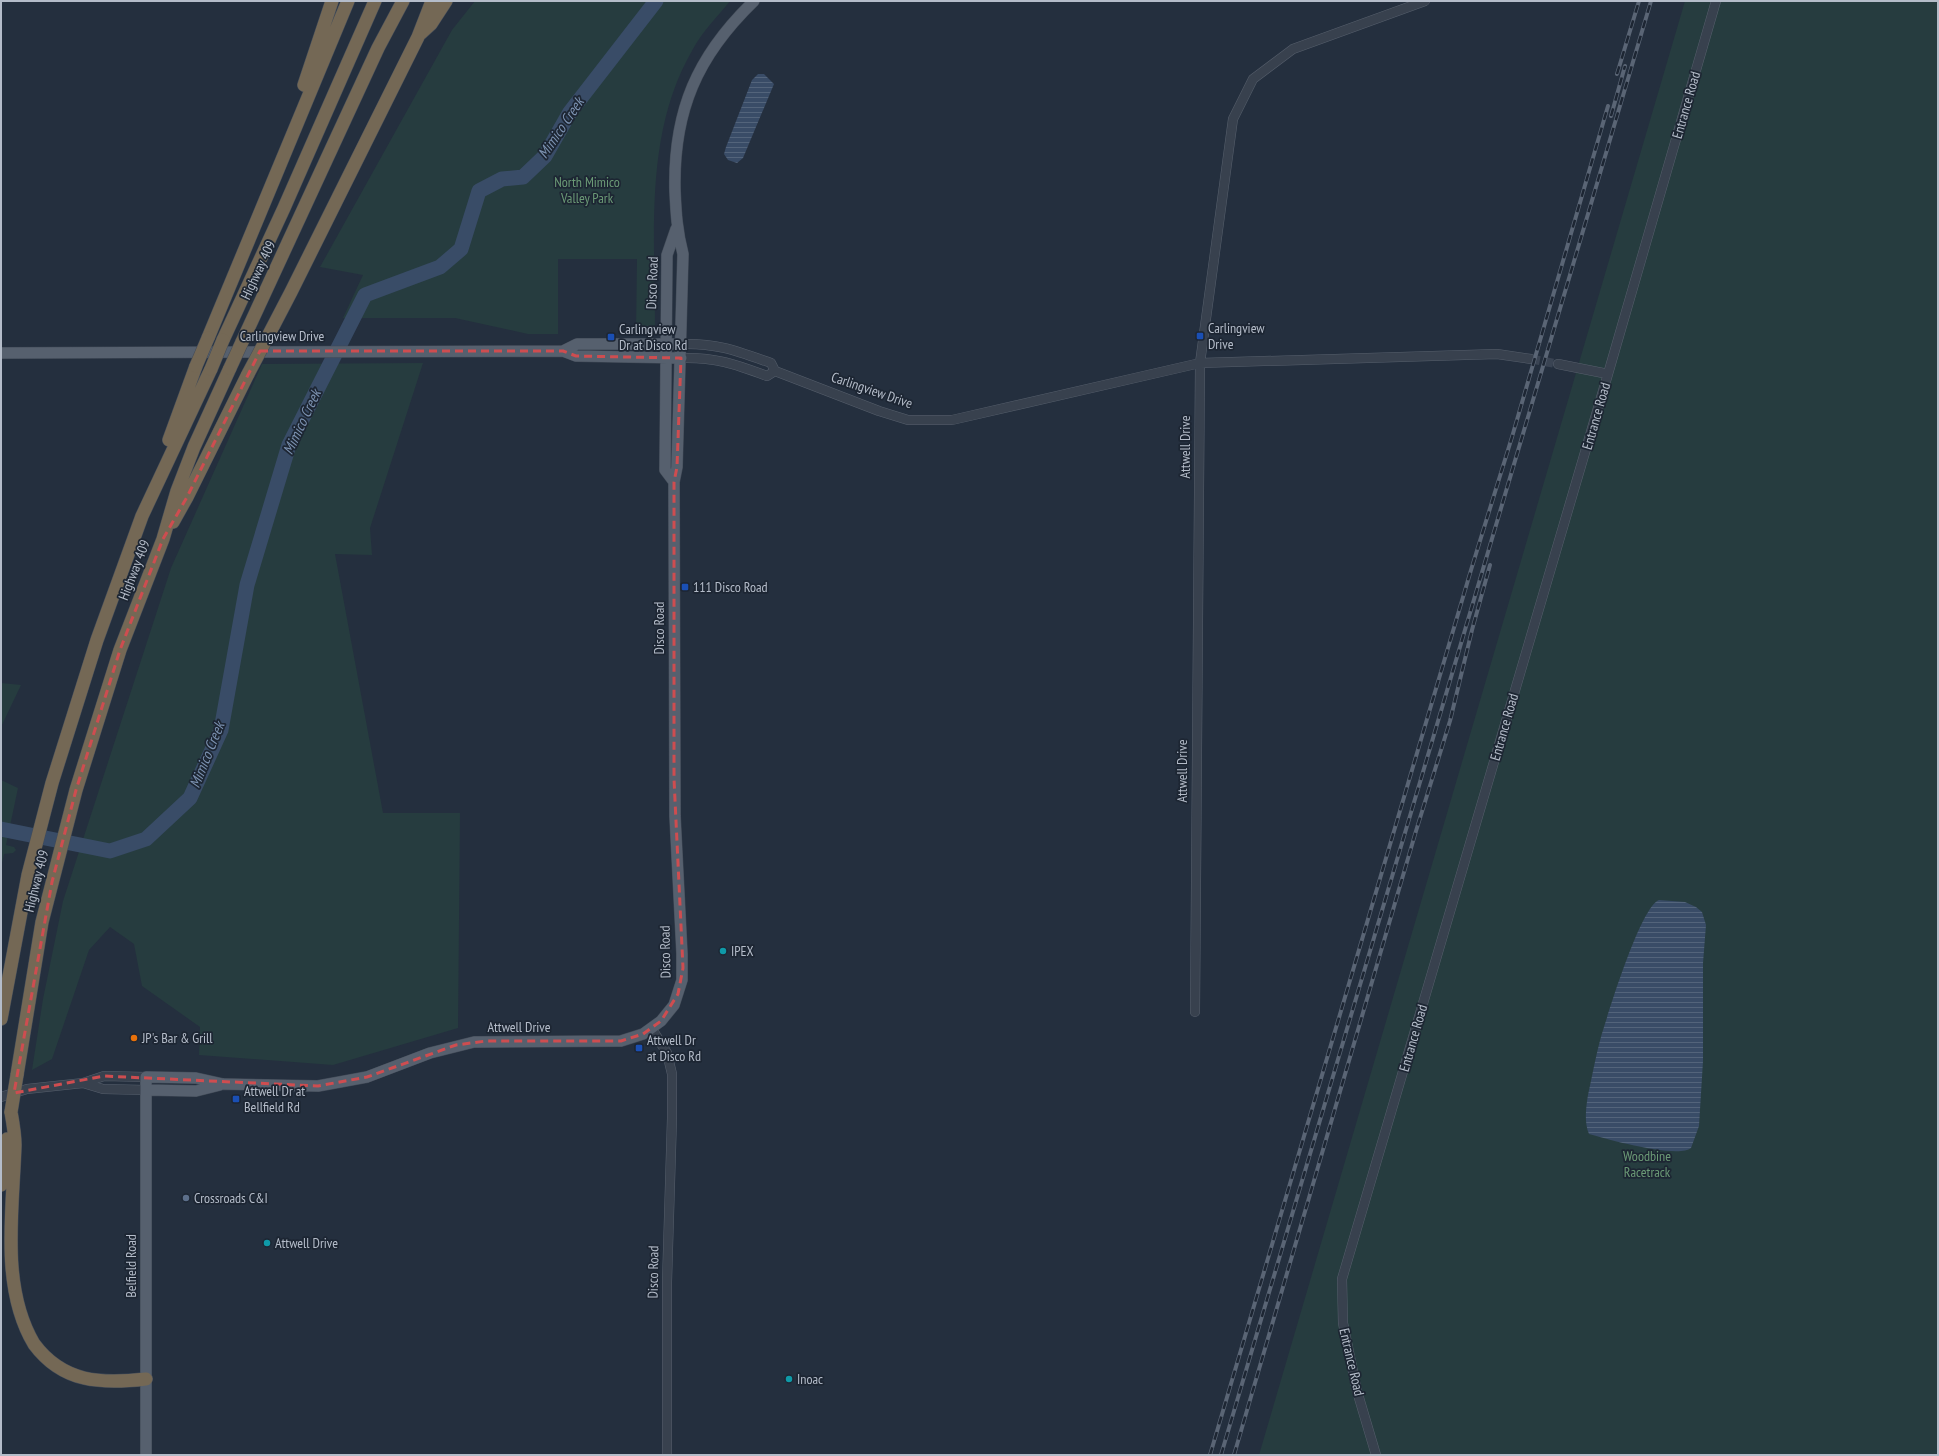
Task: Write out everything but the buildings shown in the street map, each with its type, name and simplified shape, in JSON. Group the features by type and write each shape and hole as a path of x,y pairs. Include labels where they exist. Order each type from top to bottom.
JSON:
{"highway":[{"path":"261,210 332,1"},
{"path":"142,516 196,366 348,1"},
{"name":"Highway 409","path":"1,1019 28,875 52,783 97,640 142,516 284,208 375,1"},
{"name":"Highway 409","path":"1,1185 11,1112 42,922 76,790 120,650 163,539 177,491 191,454 378,48 402,1"},
{"path":"163,539 187,497 248,374 291,292 418,37 432,1"},
{"path":"418,37 431,24 446,1"},
{"path":"11,1112 15,1144 9,1237 9,1268 12,1295 18,1316 28,1336 41,1353 68,1373 90,1380 103,1381 146,1379"}],"main road":[{"name":"Disco Road","path":"652,1029 674,1005 680,987 683,968 675,816 674,482 677,467 683,254 676,229 675,150 685,106 705,60 732,22 754,1"},
{"name":"Disco Road","path":"674,482 665,470 665,358 667,255 676,229"},
{"name":"Carlingview Drive","path":"563,351 577,344 681,344"},
{"name":"Carlingview Drive","path":"1,353 359,350 563,351 576,356 681,358"},
{"name":"Attwell Drive","path":"146,1077 196,1078 223,1084 318,1086 367,1077 430,1053 474,1042 621,1041 643,1034 652,1029"},
{"name":"Belfield Road","path":"146,1077 146,1455"},
{"name":"Attwell Drive","path":"146,1090 196,1091 223,1084"}],"street":[{"name":"Attwell Drive","path":"1195,1012 1200,363 1233,119 1253,79 1293,49 1425,1"},
{"name":"Entrance Road","path":"1376,1455 1357,1391 1343,1323 1342,1279 1716,1"},
{"name":"Carlingview Drive","path":"681,344 707,344 724,347 771,363 775,371 879,411 908,420 928,421 952,420 1200,363 1497,354 1531,359"},
{"name":"Carlingview Drive","path":"681,358 705,357 719,360 767,376 775,371"},
{"path":"1558,364 1608,374"},
{"name":"Disco Road","path":"652,1029 667,1053 672,1074 667,1282 666,1455"},
{"name":"Attwell Drive","path":"1,1097 27,1089 83,1082 104,1076 146,1077"},
{"name":"Attwell Drive","path":"83,1082 103,1089 146,1090"}],"highlighted area":[{"path":"260,351 563,351 576,356 681,358 677,467 674,482 674,779 683,968 678,994 661,1021 643,1034 621,1041 486,1041 456,1045 367,1077 318,1086 104,1076 14,1093 52,882 76,790 120,650 163,539 187,497"}],"green space":[{"name":"North Mimico Valley Park","path":"475,1 652,1 638,17 638,28 662,1 730,1 705,30 693,49 677,81 666,115 659,149 654,220 655,326 647,334 636,334 637,259 558,259 558,334 528,334 455,318 343,318 363,275 320,267 452,30"},
{"name":"Woodbine Racetrack","path":"1685,1 1938,1 1938,1455 1259,1455"},
{"path":"423,363 370,528 372,555 335,554 383,813 460,813 458,1028 333,1065 199,1055 200,1027 142,986 134,944 110,927 89,950 52,1059 32,1070 43,999 63,901 171,568 262,364"},
{"path":"1,683 21,685 1,727"},
{"path":"1,780 18,788 6,845 14,847 16,850 13,853 4,854 1,867"}],"water":[{"path":"758,74 764,74 774,84 743,158 737,163 728,160 724,154 752,80"},
{"path":"1659,900 1685,902 1696,907 1702,912 1706,925 1703,963 1703,1061 1699,1126 1691,1148 1684,1151 1657,1150 1589,1134 1586,1120 1588,1095 1597,1052 1613,999 1636,937 1652,907"}],"waterway":[{"name":"Mimico Creek","path":"1,829 110,851 146,839 190,798 221,730 247,585 289,445 365,295 440,267 461,249 479,191 502,179 523,177 545,156 570,112 656,1"}],"tunnel":[{"path":"1531,359 1558,364"}],"railway":[{"path":"1617,74 1639,1"},
{"path":"1221,1455 1651,1"},
{"path":"1611,116 1625,66"},
{"path":"1210,1455 1471,570 1512,437 1608,106"},
{"path":"1234,1455 1416,831 1450,721 1472,630 1490,565"}],"place":[{"name":"Carlingview Drive","path":"1200,336"},
{"name":"Carlingview Dr at Disco Rd","path":"611,337"},
{"name":"111 Disco Road","path":"685,587"},
{"name":"IPEX","path":"723,951"},
{"name":"JP's Bar & Grill","path":"134,1038"},
{"name":"Attwell Dr at Disco Rd","path":"639,1048"},
{"name":"Attwell Dr at Bellfield Rd","path":"236,1099"},
{"name":"Crossroads C&I","path":"186,1198"},
{"name":"Attwell Drive","path":"267,1243"},
{"name":"Inoac","path":"789,1379"}]}
